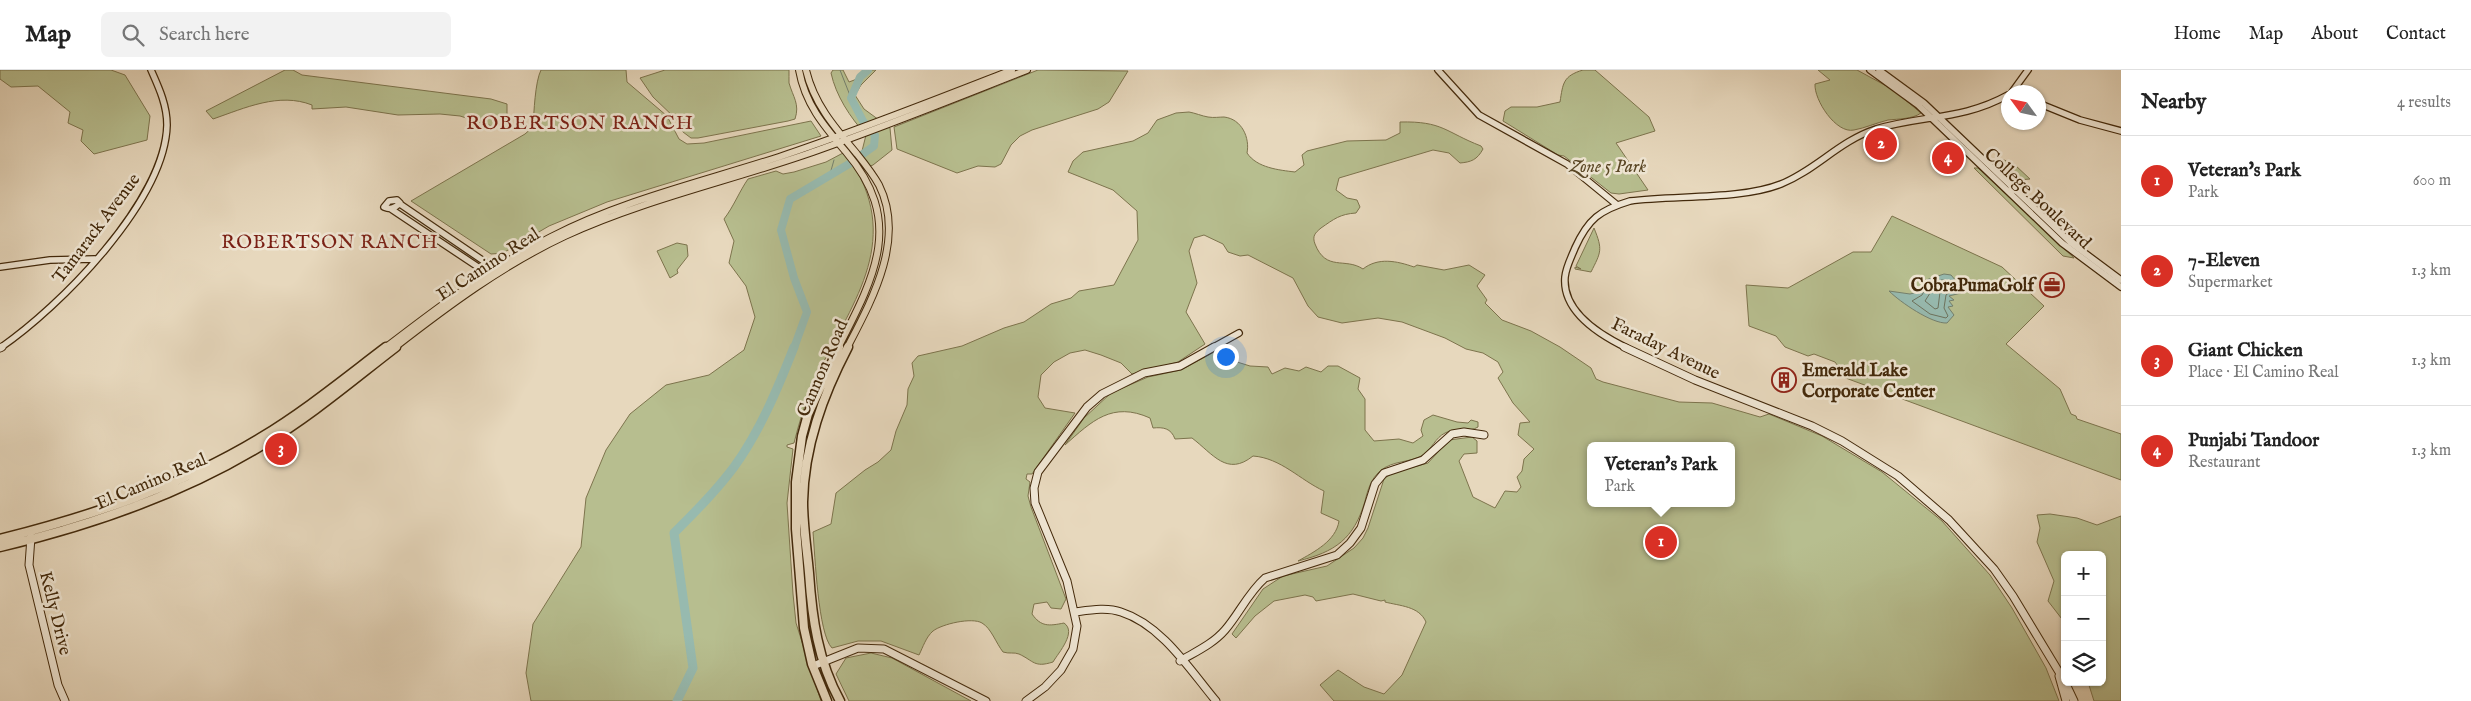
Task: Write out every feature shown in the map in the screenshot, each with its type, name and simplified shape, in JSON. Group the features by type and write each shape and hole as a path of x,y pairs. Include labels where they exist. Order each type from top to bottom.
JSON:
{"main road":[{"name":"Tamarack Avenue","path":"0,348 56,305 95,259 140,200 154,176 167,123 165,106 152,70"},
{"name":"Cannon Road","path":"799,70 802,88 810,106 837,140 854,155"},
{"name":"Cannon Road","path":"806,70 813,95 823,112 844,137 854,155 880,188 886,211 888,232 885,258 875,288 825,393 811,439 804,489 812,614 824,661 840,701"},
{"name":"El Camino Real","path":"0,538 33,531 142,496 194,474 241,449 294,416 493,273 551,236 619,207 862,131 1012,70"},
{"name":"El Camino Real","path":"880,124 1027,70"},
{"path":"1438,70 1466,104 1488,121 1567,164 1616,204"},
{"name":"College Boulevard","path":"1870,70 1936,118 2070,242 2121,280"},
{"name":"College Boulevard","path":"1878,70 1924,103 1936,118 2062,243 2121,287"},
{"path":"2019,85 2028,70"},
{"name":"Faraday Avenue","path":"2001,99 1986,108 1885,126 1859,134 1802,174 1769,188 1732,194 1639,199 1616,204 1600,212 1586,229 1567,268 1565,288 1571,303 1579,315 1590,326 1610,339 1694,380 1831,435 1892,473 1920,494 1959,530 1994,569 2030,622 2061,677"},
{"path":"2046,106 2080,120 2121,131"},
{"name":"Cannon Road","path":"827,701 812,666 802,617 794,490 801,439 808,415 867,287 877,256 880,232 878,212 873,190 864,168"},
{"path":"400,204 488,264 493,273 482,269 391,209 400,204"},
{"path":"0,267 50,260 95,259"},
{"name":"El Camino Real","path":"0,547 92,524 197,481 246,455 298,422 493,273"},
{"path":"1026,701 1044,691 1061,670 1076,640 1075,612 1072,599 1035,503 1034,488 1038,472 1087,406 1102,394 1144,374 1180,366 1239,333"},
{"path":"1180,661 1212,642 1225,630 1257,585 1266,578 1337,555 1350,544 1364,523 1375,484 1384,473 1423,460 1452,434 1464,432 1484,435"},
{"name":"Kelly Drive","path":"33,531 30,540 30,571 58,686 64,701"},
{"path":"1075,612 1106,610 1130,615 1154,630 1216,701"},
{"path":"812,666 858,648 884,649 986,701"},
{"name":"Faraday Avenue","path":"2059,675 2066,701"},
{"name":"Faraday Avenue","path":"2067,686 2074,701"}],"green space":[{"path":"0,70 111,70 125,75 150,116 147,140 94,154 81,141 83,130 68,123 70,112 38,86 11,87 0,79"},
{"path":"285,70 293,70 302,75 491,99 507,104 507,116 500,124 492,126 460,116 440,114 398,115 346,107 312,109 312,105 300,101 287,100 250,106 213,119 206,111"},
{"path":"541,70 626,70 627,82 667,116 679,139 687,144 704,143 811,121 821,136 607,202 549,226 503,253 491,254 411,201 525,134 533,127 536,89"},
{"path":"665,70 789,70 789,83 797,109 795,119 691,138 683,132 677,120 653,97 640,78"},
{"path":"833,70 843,70 849,82 857,79 864,70 876,70 861,85 855,95 864,109 890,128 892,150 873,165 857,171 869,200 873,228 871,255 864,280 853,306 813,384 802,413 794,443 787,445 787,447 793,449 787,503 796,623 821,701 531,701 526,673 533,624 581,547 586,498 606,450 630,414 666,385 709,375 744,350 755,317 746,286 729,263 734,241 724,219 748,179 776,171 783,174 794,172 826,162 843,153 847,158 862,151 866,135 849,114 840,98 833,82 831,73"},
{"path":"1038,70 1128,71 1109,102 1098,109 1032,130 1020,136 1011,145 1001,164 995,167 978,166 957,173 897,149 894,127"},
{"name":"Zone 5 Park","path":"1583,70 1595,70 1649,117 1655,131 1616,143 1648,190 1619,194 1611,193 1564,156 1558,155 1503,121 1505,111 1511,107 1537,107 1560,102 1565,81 1571,75"},
{"path":"1818,70 1857,70 1892,89 1921,113 1910,118 1888,120 1854,130 1847,130 1833,121 1822,107 1815,84 1830,80"},
{"path":"1189,112 1208,117 1224,117 1236,121 1246,136 1247,153 1251,158 1262,165 1295,172 1304,165 1302,155 1307,151 1347,141 1386,140 1400,133 1400,122 1435,125 1481,146 1483,149 1478,156 1467,162 1460,163 1449,153 1433,150 1339,178 1336,190 1347,198 1357,200 1360,207 1356,213 1346,214 1337,218 1317,231 1314,239 1319,253 1330,261 1349,264 1363,269 1375,263 1388,261 1414,267 1417,265 1444,270 1469,265 1485,275 1477,286 1487,300 1485,303 1502,320 1531,331 1560,347 1591,368 1596,379 1679,402 1712,403 1760,417 1769,414 1822,436 1882,472 1942,521 1990,575 2012,608 2046,668 2059,701 1334,701 1320,685 1338,670 1364,687 1384,694 1402,675 1426,622 1423,617 1414,610 1385,602 1385,600 1381,601 1353,594 1316,601 1313,597 1305,595 1274,601 1255,616 1236,638 1232,634 1263,589 1283,576 1327,566 1354,548 1363,538 1368,528 1384,479 1392,473 1428,463 1449,440 1472,437 1477,441 1477,453 1464,454 1459,461 1473,497 1495,508 1505,491 1517,492 1521,487 1517,477 1522,471 1524,459 1534,449 1518,435 1520,423 1530,422 1513,403 1498,378 1503,372 1498,362 1483,353 1466,349 1445,338 1402,322 1378,318 1342,323 1318,317 1308,306 1293,278 1248,255 1240,256 1228,252 1223,244 1204,235 1194,238 1189,251 1197,283 1186,312 1205,344 1178,362 1132,374 1121,363 1085,350 1070,353 1054,362 1041,375 1038,397 1045,408 1075,413 1032,474 1027,474 1026,479 1030,482 1028,496 1031,507 1066,599 1061,609 1051,608 1047,602 1034,604 1032,614 1039,621 1046,625 1064,623 1068,627 1069,631 1066,642 1053,662 1038,664 1019,654 1003,652 991,632 985,625 977,621 964,621 937,628 927,639 919,655 881,641 858,641 832,648 827,640 820,611 813,532 831,524 836,493 891,450 896,431 907,405 908,389 914,376 912,363 918,356 962,346 1004,328 1024,322 1051,304 1071,298 1079,291 1114,285 1138,240 1137,211 1113,190 1068,172 1073,161 1083,152 1133,141 1148,133 1157,120 1176,113"},
{"path":"2004,160 2015,165 2030,179 2017,180 1996,161"},
{"path":"1974,168 1978,168 2074,258 2063,256"},
{"path":"1892,216 2002,267 2044,306 2006,344 2060,389 2071,414 2076,416 2077,419 2121,434 2121,480 1838,375 1838,366 1835,362 1814,354 1808,356 1785,347 1776,336 1749,326 1746,285 1788,288 1853,252 1871,252"},
{"path":"1594,228 1600,246 1597,260 1591,272 1575,269 1575,267 1581,269 1576,266"},
{"path":"677,243 687,245 688,256 677,270 678,273 670,278 657,251"},
{"path":"1218,350 1221,357 1250,366 1268,367 1272,374 1285,368 1299,371 1306,367 1321,372 1328,366 1338,366 1360,378 1358,389 1365,399 1365,430 1374,441 1399,439 1413,443 1423,436 1421,430 1424,420 1433,415 1457,422 1468,423 1471,420 1478,422 1478,427 1470,430 1449,431 1418,458 1385,467 1374,477 1370,484 1360,514 1349,534 1333,548 1298,561 1317,550 1329,540 1334,534 1339,521 1321,513 1324,491 1273,461 1253,456 1244,462 1228,464 1214,456 1192,438 1175,439 1171,432 1166,429 1153,428 1150,418 1137,413 1124,412 1103,416 1094,421 1065,445 1084,418 1111,393 1148,377 1181,370"},
{"path":"2050,514 2077,518 2097,525 2121,516 2121,701 2094,701 2089,686 2106,686 2106,551 2061,551 2061,618 2048,601 2054,581 2037,542 2040,528 2037,515"},
{"path":"871,653 892,658 971,701 849,701 836,674 846,658"}],"water":[{"path":"1944,274 1951,275 1962,288 1961,293 1949,296 1954,300 1949,301 1953,306 1948,307 1954,315 1947,323 1925,316 1889,291 1910,294 1918,292 1923,281"}],"waterway":[{"path":"840,70 851,98"},
{"path":"794,348 807,312 794,278 781,230 790,199 849,164 874,146 875,135 863,121 851,98 860,77 868,70"},
{"path":"830,174 834,160"},
{"path":"677,701 693,668 674,533 734,467 768,409 794,347"}],"place":[{"name":"7-Eleven","path":"1881,144"},
{"name":"Punjabi Tandoor","path":"1948,158"},
{"name":"CobraPumaGolf","path":"2052,285"},
{"name":"Emerald Lake Corporate Center","path":"1784,380"},
{"name":"Giant Chicken","path":"281,449"},
{"name":"Veteran's Park","path":"1661,542"}],"district":[{"name":"ROBERTSON RANCH","path":"580,122"},
{"name":"ROBERTSON RANCH","path":"330,241"}]}
